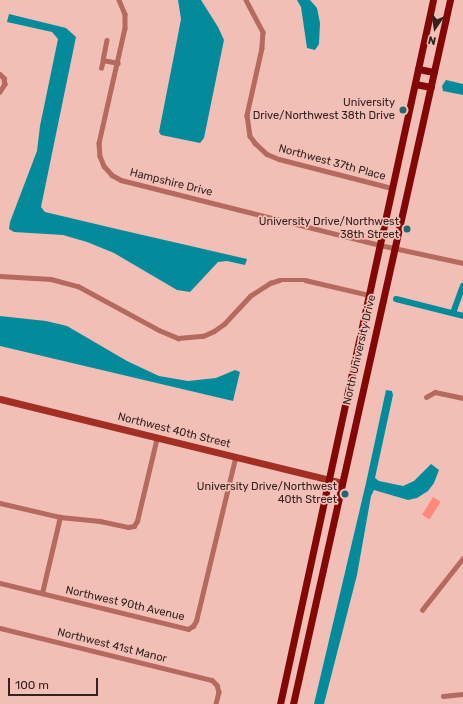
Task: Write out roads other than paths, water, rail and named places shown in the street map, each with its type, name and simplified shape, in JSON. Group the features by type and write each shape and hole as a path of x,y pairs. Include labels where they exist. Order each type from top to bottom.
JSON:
{"main road":[{"name":"North University Drive","path":"280,704 330,480 433,0"},
{"name":"North University Drive","path":"293,704 450,0"},
{"path":"418,69 434,72"},
{"path":"415,84 430,87"}],"street":[{"name":"Hampshire Drive","path":"119,0 125,14 126,28 99,144 100,156 104,166 112,175 125,181 380,245 463,263"},
{"name":"Northwest 37th Place","path":"246,0 263,32 262,48 247,116 250,136 255,143 268,154 279,159 392,188"},
{"path":"101,68 107,40"},
{"path":"103,60 118,63"},
{"path":"0,74 4,78 5,84 0,92"},
{"path":"0,276 51,279 78,286 159,330 178,338 203,336 214,331 224,324 250,296 270,283 280,280 304,280 369,295"},
{"path":"426,397 435,392 463,398"},
{"name":"Northwest 40th Street","path":"0,399 235,458 342,483"},
{"path":"0,504 60,518 100,521 128,527 134,526 137,521 157,438"},
{"name":"Northwest 90th Avenue","path":"0,584 188,629 193,626 196,621 235,458"},
{"path":"42,594 60,518"},
{"path":"422,610 463,558"},
{"name":"Northwest 41st Manor","path":"0,628 212,680 217,685 219,692 216,704"},
{"path":"443,696 463,694"}],"water":[{"path":"178,0 201,0 218,27 224,40 204,138 200,143 161,135 159,132 181,19"},
{"path":"297,0 310,0 317,8 320,23 319,44 315,50 307,48 301,7"},
{"path":"9,14 66,28 76,37 41,207 45,212 247,259 245,265 227,261 218,262 190,292 177,290 114,253 87,242 63,235 14,232 9,229 10,222 37,151 40,126 58,39 52,32 7,22"},
{"path":"446,80 463,84 463,95 443,91 442,86"},
{"path":"0,316 46,321 67,326 127,361 159,376 188,381 216,378 235,370 240,372 233,401 0,346"},
{"path":"386,390 392,391 393,395 375,478 379,481 403,486 414,481 431,464 439,470 434,483 428,491 417,498 408,500 374,490 371,496 357,575 324,704 314,704 366,483"}],"waterway":[{"path":"453,313 463,286"},
{"path":"396,299 463,316"}],"place":[{"name":"University Drive/Northwest 38th Drive","path":"403,110"},
{"name":"University Drive/Northwest 38th Street","path":"407,229"},
{"name":"University Drive/Northwest 40th Street","path":"345,494"}]}
